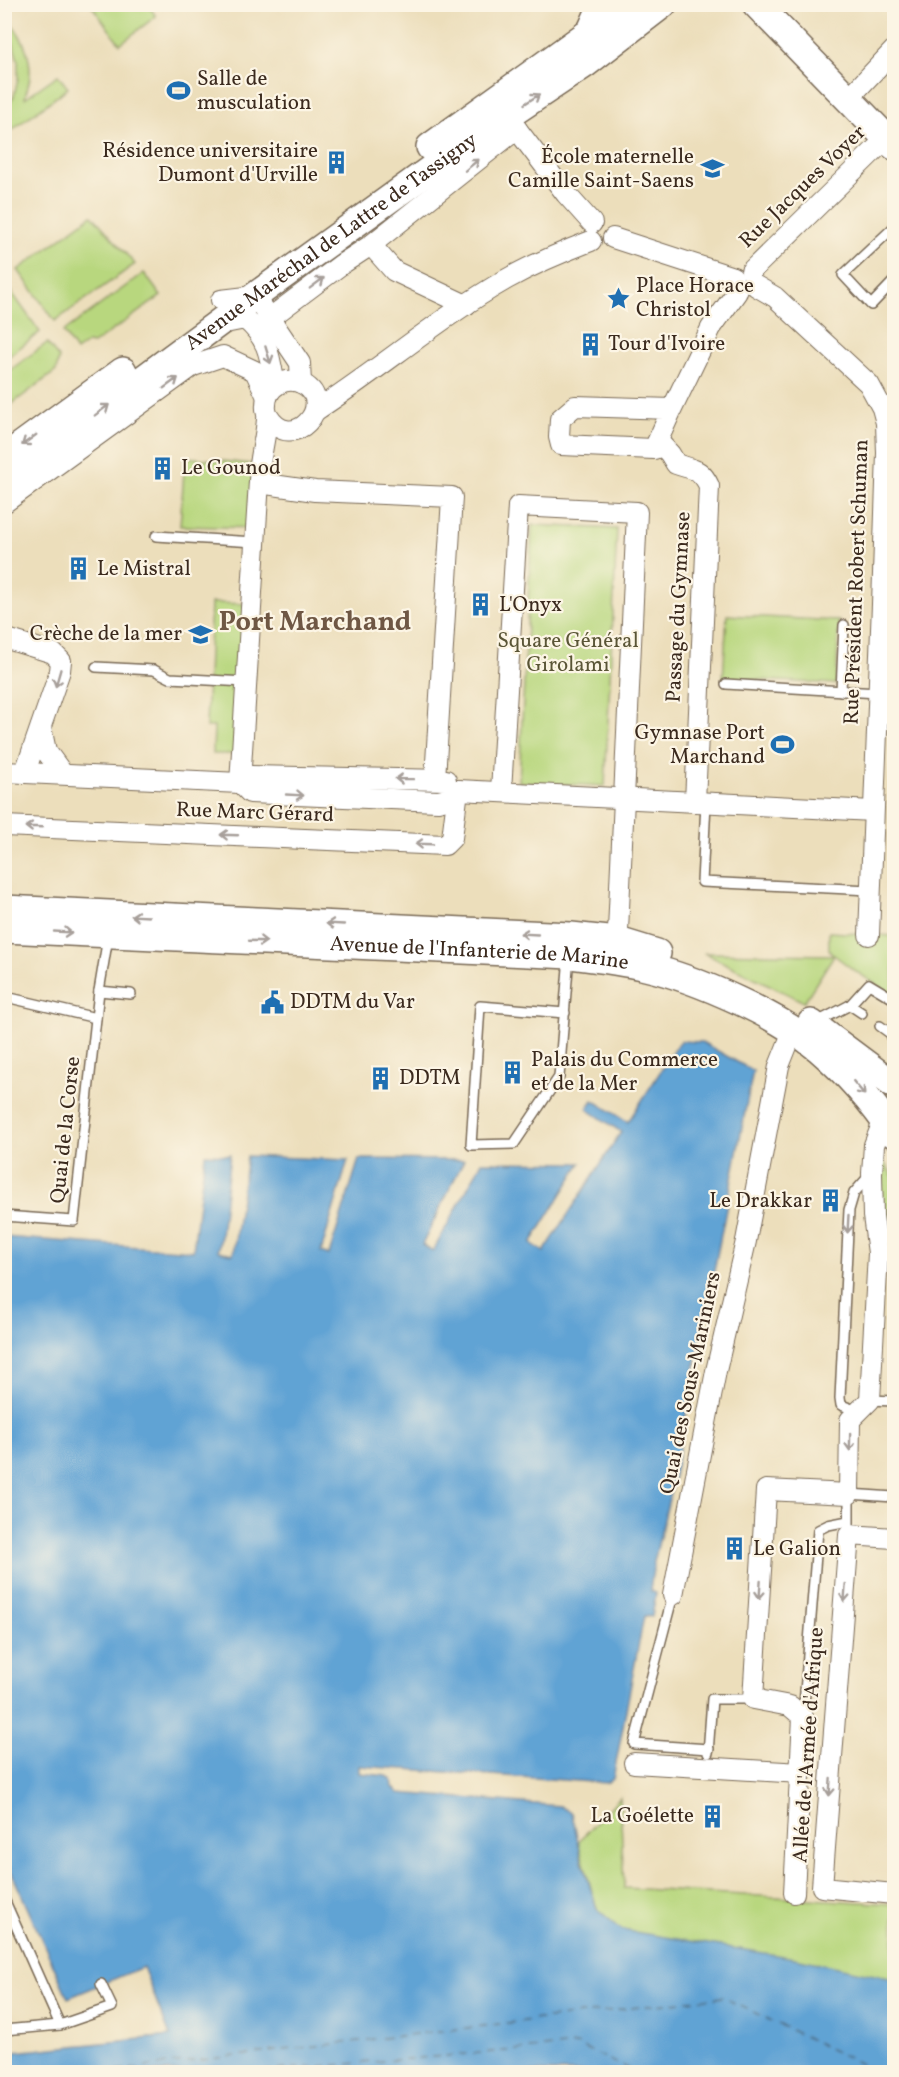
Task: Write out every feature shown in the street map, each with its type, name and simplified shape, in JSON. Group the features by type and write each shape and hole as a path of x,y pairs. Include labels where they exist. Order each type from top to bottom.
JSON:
{"main road":[{"name":"Avenue Maréchal de Lattre de Tassigny","path":"4,482 241,306 465,121 629,4"},
{"name":"Avenue Maréchal de Lattre de Tassigny","path":"4,458 241,306 512,122 663,4"},
{"path":"755,6 848,99 892,138"},
{"name":"Avenue de l'Infanterie de Marine","path":"4,909 570,946 617,951 693,964 778,1003 805,1028 892,1080"},
{"name":"Avenue de l'Infanterie de Marine","path":"4,929 109,934 570,946"},
{"name":"Avenue de l'Infanterie de Marine","path":"805,1028 818,1048 854,1082 889,1127"}],"street":[{"path":"587,36 597,13 597,4"},
{"path":"848,99 894,50"},
{"path":"241,306 342,264 371,245 512,122 566,194 591,232 561,252 507,279 466,304 342,393 310,396 291,380 283,382 271,413 258,483 240,783 250,793 438,801 452,798 458,790"},
{"name":"Rue Jacques Voyer","path":"658,441 711,328 744,282 892,138"},
{"name":"Rue Président Robert Schuman","path":"591,232 599,220 609,222 614,230 614,238 744,282 776,297 869,384 882,408 886,423 887,453 888,604 878,693 869,935"},
{"path":"371,245 394,271 466,304"},
{"path":"4,503 193,366 223,356 255,371 271,413 294,430 304,427 310,421 310,396 300,363 241,306"},
{"path":"241,306 264,340 270,360 271,413"},
{"path":"658,441 654,449 561,445 560,419 575,406 672,409"},
{"name":"Passage du Gymnase","path":"658,441 676,464 704,475 709,486 700,802"},
{"path":"258,483 315,491 452,497 435,779"},
{"path":"501,791 518,506 637,512 617,951"},
{"path":"4,638 53,653 61,661 60,671 25,772"},
{"path":"41,727 46,752 63,774"},
{"path":"4,772 240,783 251,776 435,779 447,780 453,783 458,790"},
{"path":"458,790 873,811"},
{"name":"Rue Marc Gérard","path":"4,826 445,845 452,838 458,790"},
{"name":"Quai des Sous-Mariniers","path":"673,1595 716,1371 748,1232 779,1066 789,1041 805,1028"},
{"path":"794,1893 803,1717 790,1706 753,1700 766,1490 849,1494 850,1420 864,1406 878,1253 873,1216 874,1144 889,1127"},
{"path":"849,1528 894,1538"},
{"name":"Allée de l'Armée d'Afrique","path":"849,1528 822,1887 894,1894"},
{"path":"634,1754 708,1758 801,1773"}],"lane":[{"path":"894,227 843,275 872,305 894,281"},
{"path":"156,536 255,542"},
{"path":"841,691 844,625"},
{"path":"96,667 154,670 170,678 246,682"},
{"path":"726,684 878,693"},
{"path":"700,802 702,882 870,890"},
{"path":"4,1022 5,997 97,1013 109,934"},
{"path":"565,1013 480,1006 471,1145 513,1144 560,1077 565,1013 570,946"},
{"path":"805,1028 850,1005 869,984 894,999"},
{"path":"99,992 131,994"},
{"path":"850,1005 862,1013"},
{"name":"Quai de la Corse","path":"4,1216 75,1221 97,1013"},
{"path":"880,1026 891,1034 894,1044"},
{"path":"872,1173 854,1193 849,1210 840,1398 841,1405 864,1406 894,1401"},
{"path":"803,1717 818,1530 828,1525 849,1528 849,1494 894,1497"},
{"name":"Quai des Sous-Mariniers","path":"634,1754 673,1595"},
{"path":"708,1758 712,1699 753,1700"},
{"path":"4,1899 60,2025"},
{"path":"4,2030 60,2025 112,2007 101,1984"}],"green space":[{"path":"91,5 148,5 156,16 120,44"},
{"path":"4,16 20,35 29,58 30,78 25,98 58,75 68,88 5,135 5,110 14,96 18,79 18,61 13,43 5,31"},
{"path":"92,215 135,264 55,321 18,270"},
{"path":"144,273 161,296 93,344 87,343 76,351 63,332"},
{"path":"5,283 40,332 4,359"},
{"path":"47,343 59,358 56,371 5,409 5,374"},
{"path":"185,457 260,465 256,528 180,526"},
{"name":"Square Général Girolami","path":"532,525 617,529 605,786 519,782"},
{"path":"211,603 251,604 242,754 213,754 214,727 206,727"},
{"path":"727,615 839,621 836,684 723,678"},
{"path":"829,932 894,936 894,996 834,955 804,1002 704,953 833,955 829,949"},
{"path":"881,1159 894,1177 894,1244 877,1219"},
{"path":"620,1797 624,1888 894,1904 894,1979 622,1930 597,1909 578,1842"}],"water":[{"path":"680,1041 702,1042 753,1071 672,1486 654,1562 650,1591 656,1593 652,1617 644,1616 613,1779 606,1783 359,1766 359,1773 387,1776 392,1779 393,1787 399,1793 560,1806 572,1814 582,1860 597,1909 622,1930 795,1958 894,1979 894,2072 5,2072 5,2053 170,2036 143,1967 68,1998 5,1858 4,1237 193,1251 205,1154 230,1155 218,1251 233,1254 247,1156 348,1160 321,1252 329,1255 359,1159 464,1160 422,1245 433,1251 482,1162 581,1163 531,1243 544,1252 621,1132 587,1109 593,1100 628,1122"}],"ferry route":[{"path":"103,2072 722,1997 878,2072"},
{"path":"250,2072 578,2045 635,2072"}],"place":[{"name":"Salle de musculation","path":"179,91"},
{"name":"Résidence universitaire Dumont d'Urville","path":"336,163"},
{"name":"École maternelle Camille Saint-Saens","path":"712,169"},
{"name":"Place Horace Christol","path":"618,298"},
{"name":"Tour d'Ivoire","path":"590,344"},
{"name":"Le Gounod","path":"163,468"},
{"name":"Le Mistral","path":"79,569"},
{"name":"L'Onyx","path":"481,605"},
{"name":"Crèche de la mer","path":"200,634"},
{"name":"Gymnase Port Marchand","path":"783,745"},
{"name":"DDTM du Var","path":"272,1002"},
{"name":"Palais du Commerce et de la Mer","path":"513,1072"},
{"name":"DDTM","path":"381,1078"},
{"name":"Le Drakkar","path":"830,1201"},
{"name":"Le Galion","path":"735,1549"},
{"name":"La Goélette","path":"712,1816"}],"district":[{"name":"Port Marchand","path":"315,623"}]}
